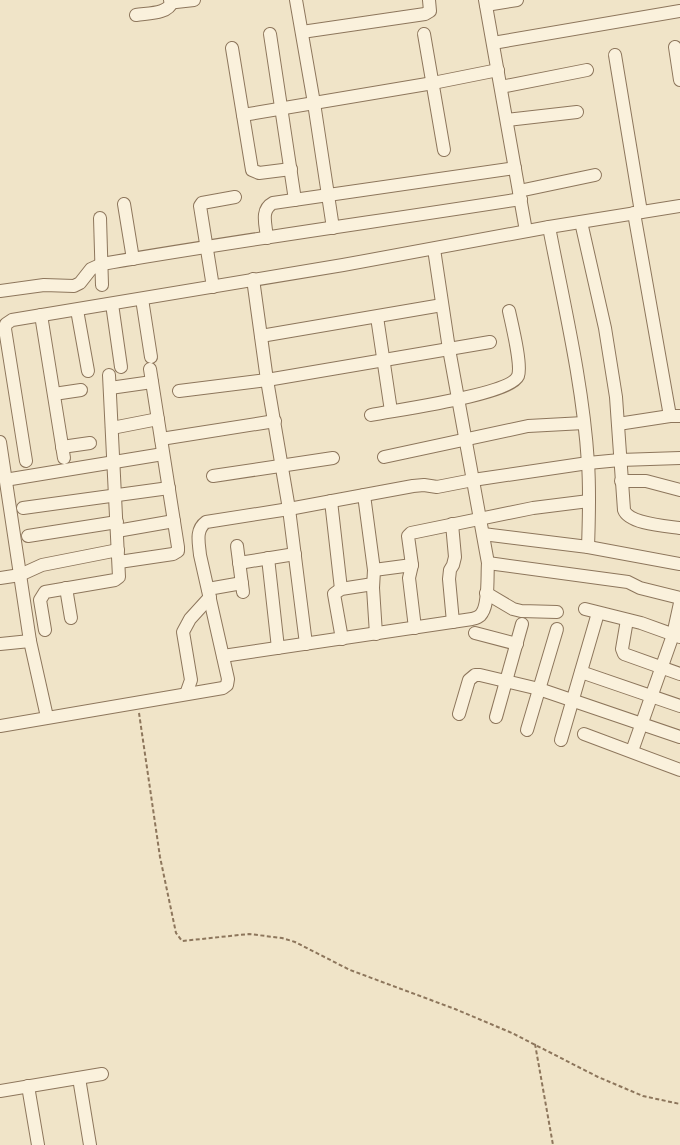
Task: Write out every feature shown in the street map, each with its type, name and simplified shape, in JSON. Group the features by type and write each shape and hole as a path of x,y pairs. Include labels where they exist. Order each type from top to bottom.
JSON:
{"street":[{"path":"136,15 165,10 170,6 171,1 194,0"},
{"path":"296,0 333,228"},
{"path":"302,32 425,14 430,11 429,0"},
{"path":"517,0 486,3 526,231"},
{"path":"493,43 680,11"},
{"path":"270,34 295,200"},
{"path":"424,34 444,150"},
{"path":"675,47 680,80"},
{"path":"232,48 251,168 253,172 259,173 291,169"},
{"path":"615,55 637,212 675,416 618,424"},
{"path":"242,114 433,83 498,70"},
{"path":"501,87 587,70"},
{"path":"506,120 577,112"},
{"path":"267,238 265,209 273,203 515,168"},
{"path":"0,291 44,285 74,286 80,283 91,269 102,264 206,246 333,228 520,195 595,176"},
{"path":"213,287 201,204 235,197"},
{"path":"124,204 133,259"},
{"path":"26,461 5,329 6,324 12,320 343,265 550,226 680,206"},
{"path":"100,218 102,285"},
{"path":"581,222 605,328 616,398 622,505 627,516 636,520 680,528"},
{"path":"550,226 577,372 584,423 588,463 588,547"},
{"path":"223,656 472,620 481,615 484,610 488,563 449,349 434,249"},
{"path":"253,279 267,380 289,509 306,644"},
{"path":"0,578 20,576 42,564 119,556 176,553 178,547 142,299"},
{"path":"112,304 121,367"},
{"path":"261,336 442,305"},
{"path":"77,310 88,371"},
{"path":"371,415 459,399 505,386 517,378 519,366 510,311"},
{"path":"41,315 63,452 90,443"},
{"path":"377,317 391,411"},
{"path":"179,391 267,380 490,342"},
{"path":"110,388 151,369"},
{"path":"45,630 40,596 45,592 115,580 119,577 109,375"},
{"path":"54,394 81,390"},
{"path":"112,428 158,419"},
{"path":"161,439 275,421"},
{"path":"384,456 528,426 584,423"},
{"path":"0,442 30,641 47,717"},
{"path":"11,479 163,454"},
{"path":"213,476 333,458"},
{"path":"0,726 223,688 228,685 198,536 202,525 211,520 289,509 413,486 438,487 588,463 680,458"},
{"path":"621,481 646,481 680,490"},
{"path":"23,508 169,488"},
{"path":"364,495 374,570 376,634"},
{"path":"331,501 341,588"},
{"path":"415,628 409,578 412,565 409,534 533,508 589,501"},
{"path":"28,536 174,521"},
{"path":"452,524 455,556 448,579 453,622"},
{"path":"483,534 588,547 680,564"},
{"path":"186,694 191,680 183,632 209,593 242,588 236,546"},
{"path":"239,563 295,554"},
{"path":"268,558 278,648"},
{"path":"488,563 628,582 640,588 680,598"},
{"path":"374,570 412,565"},
{"path":"342,639 334,597 336,592 341,588 373,584"},
{"path":"66,588 71,618"},
{"path":"486,593 514,609 557,612"},
{"path":"632,751 661,668 677,636 680,603"},
{"path":"585,609 677,636"},
{"path":"562,740 598,613"},
{"path":"627,620 622,652 680,674"},
{"path":"496,717 522,624"},
{"path":"527,730 557,629"},
{"path":"475,633 516,644"},
{"path":"0,644 30,641"},
{"path":"581,672 680,706"},
{"path":"459,714 471,677 480,675 539,689 680,738"},
{"path":"584,734 680,770"},
{"path":"0,1090 102,1074"},
{"path":"79,1078 90,1145"},
{"path":"28,1086 38,1145"}],"path":[{"path":"129,703 139,714 160,857 176,933 182,941 249,934 282,938 295,942 350,970 460,1011 534,1044 598,1077 643,1096 680,1104"},
{"path":"534,1044 554,1145"}]}
